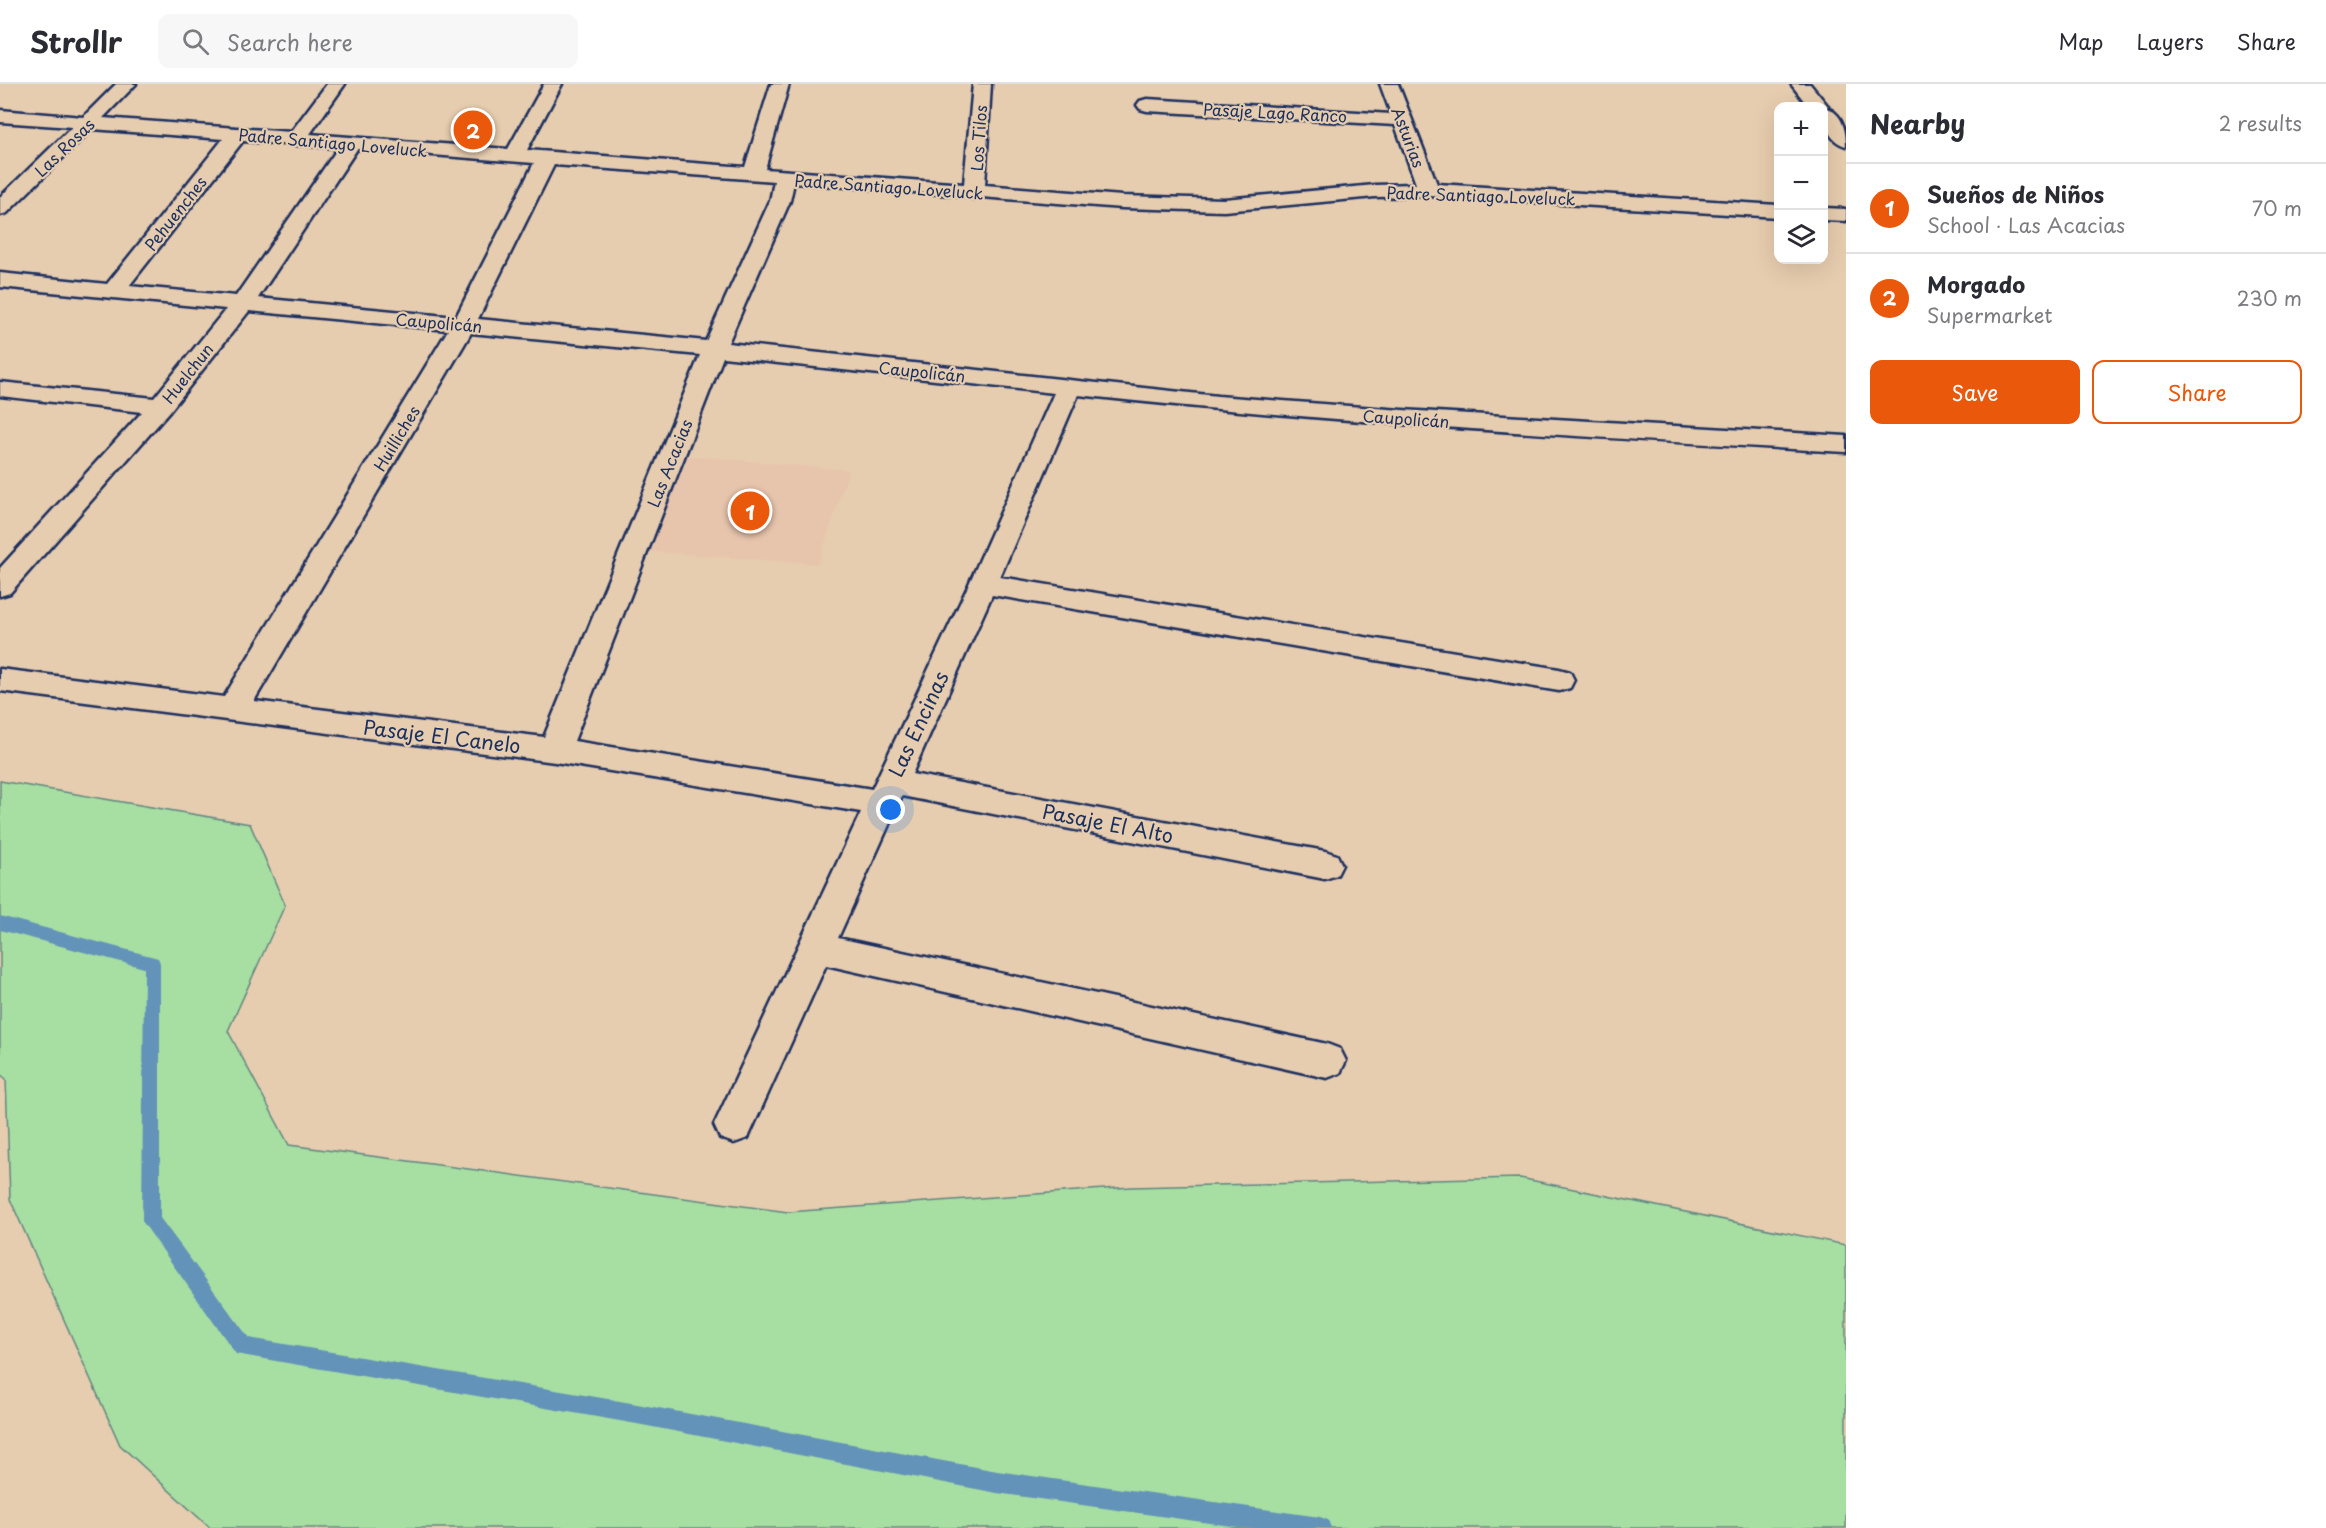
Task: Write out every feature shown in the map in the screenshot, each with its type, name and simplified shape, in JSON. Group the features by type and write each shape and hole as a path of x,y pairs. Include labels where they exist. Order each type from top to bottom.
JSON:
{"street":[{"name":"Las Rosas","path":"0,209 127,84"},
{"path":"296,139 336,84"},
{"path":"514,157 553,84"},
{"path":"753,175 780,84"},
{"name":"Los Tilos","path":"974,193 982,84"},
{"name":"Asturias","path":"1389,84 1429,190"},
{"path":"1800,84 1815,102"},
{"name":"Pasaje Lago Ranco","path":"1147,105 1402,120"},
{"name":"Padre Santiago Loveluck","path":"0,116 974,193 1193,206 1254,204 1375,191 1429,190 1774,211"},
{"path":"1828,118 1846,140"},
{"name":"Pehuenches","path":"113,291 237,135"},
{"name":"Huelchun","path":"0,586 161,406 242,304 351,144"},
{"name":"Huilliches","path":"233,709 464,324 540,176 546,159"},
{"name":"Las Acacias","path":"555,750 714,349 780,201 785,178"},
{"path":"1828,214 1846,215"},
{"name":"Caupolicán","path":"0,280 714,349 1149,397 1402,418 1846,444"},
{"name":"Las Encinas","path":"734,1125 982,584 1069,387"},
{"path":"0,389 161,406"},
{"path":"982,584 1559,680"},
{"name":"Pasaje El Canelo","path":"0,680 887,792"},
{"name":"Pasaje El Alto","path":"887,792 1325,865"},
{"path":"815,948 1327,1061"}],"shaded area":[{"path":"688,456 849,470 818,564 645,551"}],"green space":[{"path":"0,781 250,824 285,905 228,1031 289,1145 788,1212 1131,1187 1520,1178 1846,1245 1846,1528 210,1528 120,1445 10,1199 6,1079 0,1074"}],"waterway":[{"path":"0,923 152,963 151,1221 243,1347 637,1414 997,1482 1320,1528"}],"place":[{"name":"Morgado","path":"473,130"},
{"name":"Sueños de Niños","path":"750,511"}]}
